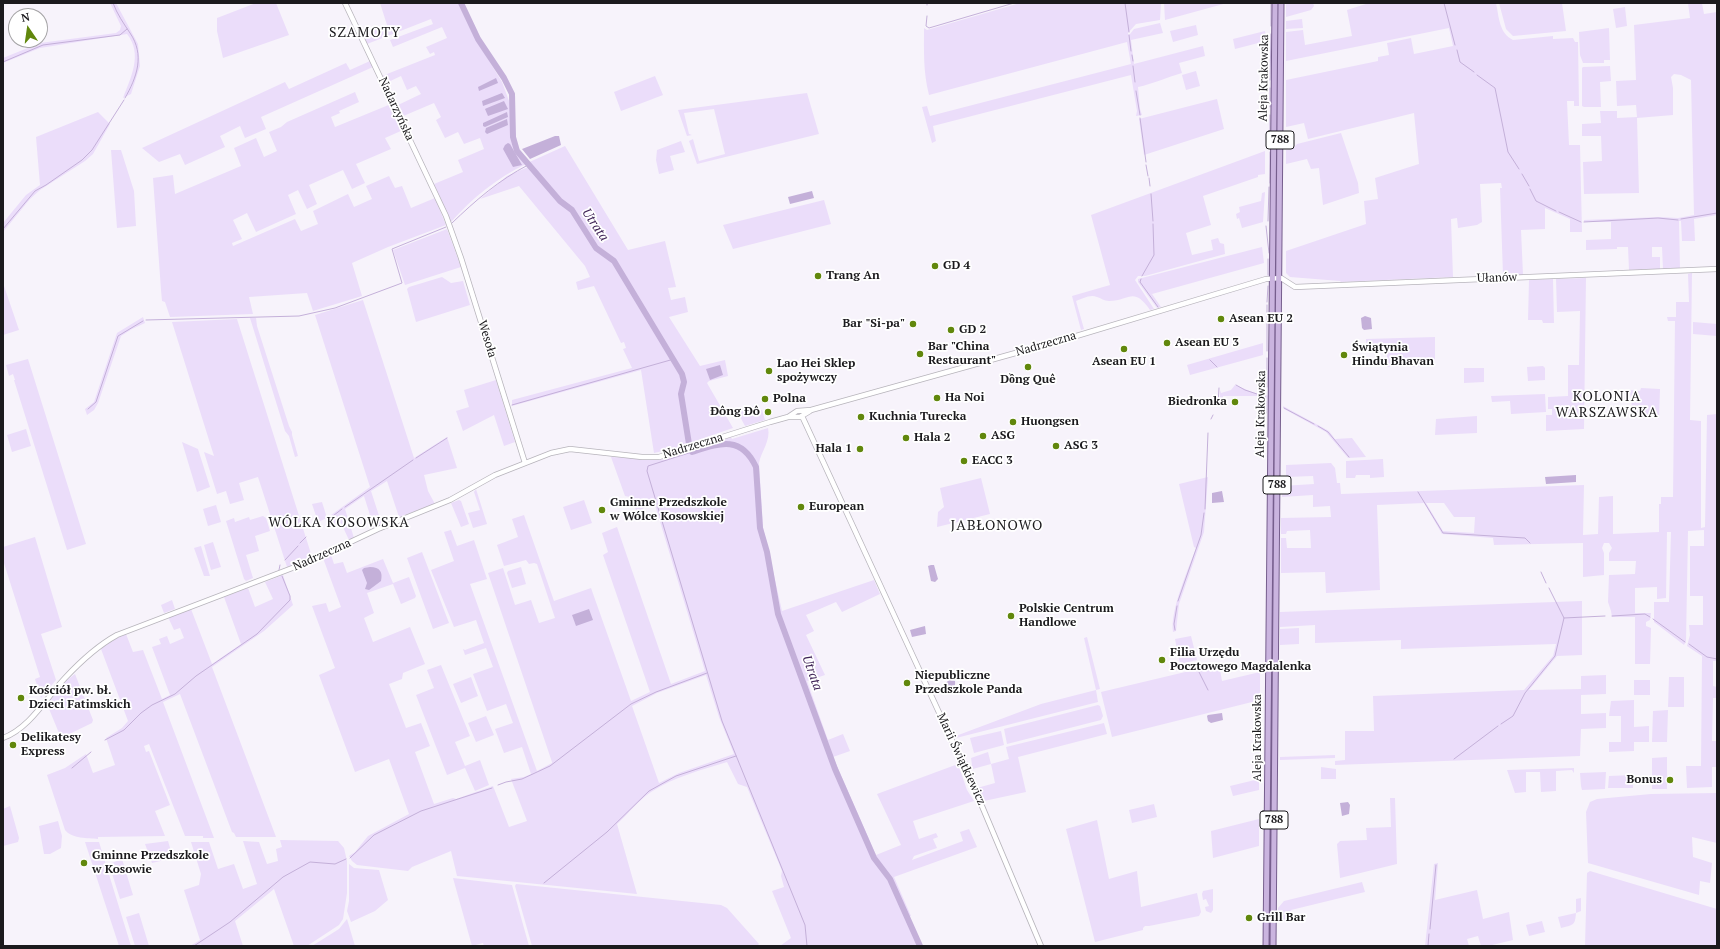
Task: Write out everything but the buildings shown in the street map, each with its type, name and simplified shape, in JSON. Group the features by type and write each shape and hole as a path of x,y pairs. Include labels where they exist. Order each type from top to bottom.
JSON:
{"main road":[{"name":"Aleja Krakowska","path":"1266,946 1275,3"},
{"name":"Aleja Krakowska","path":"1273,946 1280,278 1281,3"}],"street":[{"name":"Nadarzyńska","path":"345,3 446,216"},
{"name":"Wesoła","path":"446,216 461,258 525,463"},
{"name":"Ułanów","path":"1280,278 1295,287 1717,269"},
{"name":"Nadrzeczna","path":"3,738 23,726 76,667 97,648 117,635 308,562 378,529 450,500 495,475 551,452 565,449 642,457 659,456 799,415 811,410 1074,337 1272,278 1280,278"},
{"name":"Marii Świątkiewicz","path":"799,415 918,665 979,799 1041,946"}],"shaded area":[{"path":"110,3 116,3 138,44 140,66 131,94 123,98 132,74 135,58 132,42 127,34 48,47 48,42 116,33 120,30 121,26"},
{"path":"256,3 276,3 289,35 223,58 217,31 217,18"},
{"path":"380,3 458,3 474,36 502,82 512,109 512,137 515,149 525,164 565,146 628,250 665,241 676,287 668,288 671,300 685,297 688,312 669,317 700,366 725,360 728,376 709,381 707,383 733,428 692,442 693,444 654,453 641,370 512,406 512,400 632,368 623,349 626,348 624,342 621,343 594,286 578,290 576,282 590,277 585,266 519,186 480,199 507,176 528,167 526,164 495,182 451,222 434,184 463,172 458,160 484,149 480,138 464,144 458,132 445,138 436,120 441,117 434,103 401,117 396,106 421,94 416,86 407,90 401,76 386,83 382,76 435,55 434,52 430,54 426,47 447,38 442,27 393,47 390,40 433,24 431,19 367,44 362,34 387,25"},
{"path":"1020,3 1161,3 1160,20 1136,24 1128,33 1128,35 1134,29 1160,23 1163,33 1131,40 1134,64 1203,46 1205,56 1179,63 1182,73 1138,87 1142,115 1136,116 1137,111 1131,75 933,126 936,141 932,143 922,107 927,106 930,116 1131,64 1127,42 929,95 925,70 924,28 927,30"},
{"path":"1164,3 1227,3 1165,20"},
{"path":"1286,3 1313,3 1314,6 1311,10 1286,17"},
{"path":"1369,3 1496,3 1502,29 1508,37 1513,40 1553,36 1553,39 1573,38 1575,42 1578,42 1579,106 1574,106 1574,101 1567,101 1569,145 1580,145 1582,232 1570,232 1570,219 1545,208 1545,229 1521,230 1523,275 1503,275 1501,183 1480,184 1482,222 1477,225 1458,228 1457,218 1451,219 1453,277 1341,282 1290,277 1286,273 1286,251 1366,224 1364,201 1378,199 1375,178 1419,164 1414,113 1308,139 1304,123 1286,127 1286,80 1378,61 1378,57 1389,55 1387,43 1411,38 1414,54 1453,46 1449,28 1286,61 1286,32 1303,30 1305,45 1352,36 1347,10"},
{"path":"1499,3 1562,3 1566,31 1513,36 1506,29"},
{"path":"1688,3 1702,3 1704,14 1717,12 1717,215 1694,219 1695,241 1682,241 1681,221 1679,221 1680,269 1663,269 1662,247 1652,247 1652,257 1660,257 1660,269 1629,270 1628,247 1617,247 1617,249 1586,250 1586,240 1611,239 1611,222 1584,222 1584,220 1660,217 1678,218 1694,215 1691,80 1681,75 1674,74 1671,77 1673,88 1673,115 1637,118 1639,193 1584,194 1583,162 1602,161 1601,136 1582,136 1582,124 1601,123 1600,111 1617,111 1617,118 1637,117 1636,105 1617,106 1616,81 1636,80 1634,25 1690,18"},
{"path":"1625,7 1627,26 1616,28 1613,9"},
{"path":"1302,19 1303,28 1286,29 1286,21"},
{"path":"1196,25 1198,35 1173,42 1170,31"},
{"path":"1609,28 1610,60 1604,60 1604,63 1583,63 1580,55 1579,32"},
{"path":"1265,31 1266,41 1235,49 1233,39"},
{"path":"28,48 40,48 3,63 3,58"},
{"path":"370,61 373,67 261,117 266,129 245,138 240,126 220,136 225,147 185,165 180,154 159,162 142,148 285,82 289,89 346,63 350,70"},
{"path":"1610,66 1611,81 1600,82 1601,107 1582,106 1582,68"},
{"path":"1196,71 1200,86 1186,90 1182,75"},
{"path":"655,76 663,95 621,111 614,92"},
{"path":"496,78 498,83 479,91 478,87"},
{"path":"355,92 359,102 339,111 340,113 331,117 335,127 391,104 403,130 385,138 391,149 356,164 365,183 352,189 343,170 309,185 317,204 307,209 298,190 288,195 296,214 256,232 247,213 233,220 242,239 232,243 233,246 295,219 301,231 318,224 313,211 348,194 354,207 372,199 366,186 389,176 395,188 402,186 411,208 435,198 446,225 388,247 352,263 362,296 313,311 307,293 249,297 253,314 170,317 165,302 162,301 153,178 173,175 175,194 241,166 234,148 256,138 264,157 277,151 269,132 281,127 287,122"},
{"path":"502,93 505,98 483,106 482,101"},
{"path":"807,93 819,134 697,164 689,141 693,139 699,161 725,154 714,109 684,113 689,134 692,135 687,136 678,110"},
{"path":"1217,99 1224,129 1144,155 1139,119"},
{"path":"504,101 508,109 488,116 485,109"},
{"path":"98,112 110,124 93,154 85,161 40,190 30,199 3,232 3,223 26,195 40,185 36,137"},
{"path":"507,112 508,117 485,127 483,126 483,123"},
{"path":"507,119 508,125 487,134 485,132 486,128"},
{"path":"1341,133 1358,183 1359,193 1323,205 1319,168 1311,169 1307,159 1286,164 1286,150 1293,149 1297,144"},
{"path":"555,136 559,136 561,145 530,159 522,149"},
{"path":"681,141 685,152 670,156 674,170 659,174 656,160 657,150"},
{"path":"508,143 522,165 513,167 503,149"},
{"path":"111,150 121,150 134,191 136,226 117,228"},
{"path":"1265,151 1265,174 1258,175 1258,177 1203,196 1211,225 1186,233 1192,255 1213,250 1211,240 1218,238 1220,243 1224,244 1225,254 1145,276 1138,276 1135,280 1154,309 1150,310 1139,298 1131,296 1106,301 1092,296 1076,301 1084,329 1081,330 1072,296 1110,285 1091,215"},
{"path":"812,191 814,198 790,204 788,197"},
{"path":"1265,192 1263,222 1242,228 1236,214 1240,212 1239,207 1261,201 1262,193"},
{"path":"824,200 831,224 733,249 723,225"},
{"path":"447,229 461,267 405,285 393,250"},
{"path":"1262,247 1264,263 1152,294 1161,307 1157,308 1138,282 1138,279"},
{"path":"1692,273 1690,420 1701,421 1701,528 1705,527 1707,415 1717,414 1717,661 1713,661 1713,686 1717,687 1717,698 1713,698 1712,741 1717,741 1717,767 1712,767 1712,787 1687,788 1686,766 1701,766 1702,656 1687,646 1690,635 1689,625 1703,625 1703,596 1690,596 1690,546 1704,546 1704,530 1688,531 1686,641 1684,645 1654,622 1654,602 1669,602 1671,532 1667,532 1666,598 1657,599 1657,587 1635,588 1635,613 1651,613 1650,620 1646,622 1646,626 1651,628 1650,664 1635,664 1635,617 1612,617 1608,602 1609,575 1635,574 1636,561 1609,561 1609,553 1612,548 1609,543 1604,543 1602,548 1604,553 1604,575 1583,577 1583,543 1494,545 1493,538 1442,534 1424,503 1377,505 1380,590 1326,593 1325,572 1281,573 1281,538 1286,538 1287,548 1311,548 1310,530 1287,531 1286,534 1281,534 1281,518 1331,517 1330,506 1313,507 1313,495 1282,497 1282,486 1314,484 1313,476 1286,477 1286,465 1331,463 1335,468 1337,483 1340,483 1341,494 1584,485 1583,535 1598,534 1599,497 1613,496 1613,534 1659,532 1659,504 1661,504 1661,497 1673,497 1675,321 1668,321 1667,317 1676,317 1676,302 1689,302 1688,274","holes":["1426,503 1444,503 1454,517 1475,517 1474,533 1443,531"]},
{"path":"442,277 451,283 463,281 470,305 416,322 407,289 409,287"},
{"path":"1586,278 1584,429 1546,431 1546,415 1552,415 1552,409 1548,409 1548,397 1568,396 1568,365 1579,365 1580,311 1557,312 1556,279"},
{"path":"1553,279 1554,323 1543,323 1542,320 1528,320 1529,280"},
{"path":"3,283 19,330 3,335"},
{"path":"363,300 414,458 447,437 457,468 424,475 428,491 435,504 399,517 387,481 371,491 382,525 374,528 364,496 345,509 354,538 349,540 341,523 330,528 327,518 370,487 315,315"},
{"path":"1365,316 1371,318 1372,329 1364,330 1362,328 1361,318"},
{"path":"143,317 145,323 121,336 98,403 94,410 87,415 85,409 94,402 117,333"},
{"path":"250,318 256,318 257,326 292,432 298,456 295,457 289,436 285,431"},
{"path":"237,319 312,557 287,567 258,477 239,483 244,500 230,504 226,491 217,494 204,452 214,456 172,322"},
{"path":"1693,322 1717,324 1717,336 1693,334"},
{"path":"1435,337 1435,366 1387,367 1387,352 1366,352 1366,339"},
{"path":"1263,343 1263,355 1190,375 1187,365"},
{"path":"28,359 86,544 67,550 15,380 13,374 9,376 6,365"},
{"path":"720,365 723,375 710,380 706,369"},
{"path":"1543,366 1545,368 1545,380 1528,381 1527,367"},
{"path":"1464,368 1484,368 1484,382 1464,383"},
{"path":"496,380 515,442 504,446 494,415 463,431 456,411 469,407 464,390"},
{"path":"1235,385 1262,396 1263,391 1266,392 1268,396 1267,413 1263,415 1262,399 1260,396 1223,396 1223,406 1220,407 1220,390 1221,393 1231,390"},
{"path":"1641,388 1660,389 1659,419 1633,418 1630,390 1640,391"},
{"path":"1545,394 1546,412 1511,414 1510,401 1492,402 1491,396"},
{"path":"758,405 759,411 762,410 765,420 745,426 737,411"},
{"path":"1283,406 1329,431 1335,439 1352,438 1366,457 1348,458 1326,432 1284,409"},
{"path":"1477,416 1477,433 1435,435 1436,419"},
{"path":"768,428 769,432 767,441 759,463 763,527 782,611 874,580 880,594 842,612 836,602 806,615 814,631 806,635 825,675 807,681 828,740 843,734 850,751 833,757 876,855 901,845 877,794 958,764 967,790 974,801 913,821 919,839 936,833 938,837 933,839 937,848 914,856 912,860 963,841 960,832 969,829 977,847 894,877 911,916 908,917 921,946 780,946 791,938 772,891 784,887 781,876 782,871 747,787 738,784 727,762 688,774 651,792 617,824 637,894 457,876 451,851 412,867 408,871 357,865 352,861 349,856 355,852 368,836 409,814 389,759 355,772 319,675 335,668 312,606 326,603 329,612 341,607 323,558 331,555 334,564 343,562 347,573 383,559 393,583 409,577 416,596 415,598 401,604 393,584 367,593 374,613 364,618 373,642 410,627 425,664 403,673 402,679 389,684 406,728 421,723 430,746 415,752 434,804 453,798 456,799 493,786 509,827 527,821 511,779 524,777 531,774 522,747 504,753 495,729 513,723 506,704 487,711 473,674 493,667 486,648 465,655 463,649 465,650 484,643 476,620 454,627 431,570 454,561 444,532 451,530 457,546 474,540 487,579 470,584 537,771 552,762 488,573 503,568 515,605 531,600 539,623 555,618 537,564 529,564 526,560 504,566 497,545 518,537 512,519 524,515 554,601 591,588 631,701 650,692 603,555 608,552 602,533 617,527 671,684 705,671 655,505 649,505 637,512 630,497 625,496 611,457 659,459 731,437 732,439","holes":["706,675 719,717 734,754 679,773 659,783 632,706 657,693"]},
{"path":"26,429 31,446 12,452 7,435"},
{"path":"182,442 198,449 210,487 197,492"},
{"path":"1383,459 1384,477 1370,478 1370,475 1356,475 1355,478 1346,478 1346,461"},
{"path":"1576,475 1576,482 1546,484 1545,477"},
{"path":"1208,477 1204,532 1179,604 1176,631 1173,632 1174,613 1177,602 1184,578 1196,548 1194,547 1179,484"},
{"path":"981,478 990,514 937,527 938,512 944,507 940,488"},
{"path":"476,489 487,524 473,528 468,513 480,510 474,492"},
{"path":"1222,491 1224,502 1212,503 1212,493"},
{"path":"459,500 461,501 469,524 461,527 451,503"},
{"path":"584,500 592,523 571,530 563,507"},
{"path":"322,502 327,518 318,522 312,504"},
{"path":"216,505 221,522 208,526 203,509"},
{"path":"263,516 266,518 270,531 255,536 259,551 246,555 253,578 246,581 244,579 226,521 234,518 235,522 249,517 250,520"},
{"path":"35,537 62,627 41,634 56,680 41,698 35,679 40,677 3,560 3,547"},
{"path":"213,542 221,567 211,570 204,545"},
{"path":"201,546 210,576 204,576 194,548"},
{"path":"422,552 449,623 433,629 407,558"},
{"path":"934,565 938,579 935,582 931,581 928,566"},
{"path":"370,567 378,569 382,578 381,581 369,590 365,589 367,583 362,570"},
{"path":"521,567 526,584 512,588 507,573 508,571"},
{"path":"283,575 293,605 264,631 212,667 276,837 236,837 232,832 180,694 163,702 214,838 203,838 203,836 185,836 149,744 144,746 146,752 149,751 170,805 155,811 165,836 98,837 98,839 80,838 68,833 65,830 47,775 65,768 86,754 93,773 115,765 106,738 122,728 128,721 101,649 113,640 126,634 133,652 143,650 162,699 170,695 152,647 161,644 159,639 167,636 170,644 184,638 180,628 174,630 168,617 191,609 212,664 241,644 224,597 248,588 255,607 273,599 265,582"},
{"path":"172,600 175,609 164,613 161,605"},
{"path":"1582,601 1582,655 1557,656 1529,690 1581,689 1581,676 1606,675 1606,694 1581,695 1581,714 1606,713 1606,728 1581,729 1580,756 1335,765 1335,761 1345,760 1345,731 1374,731 1373,696 1524,690 1553,656 1556,644 1401,649 1401,640 1315,643 1315,625 1280,627 1280,612"},
{"path":"589,609 593,620 576,626 572,615"},
{"path":"925,626 926,634 912,637 910,630"},
{"path":"1299,628 1299,644 1280,645 1280,629"},
{"path":"1191,636 1197,660 1180,664 1175,639"},
{"path":"1087,637 1100,689 1096,690 1084,638"},
{"path":"1219,664 1222,681 1260,672 1260,700 1112,737 1101,692"},
{"path":"441,665 470,736 455,742 465,766 480,760 489,785 475,791 465,768 447,775 416,695 434,688 427,670"},
{"path":"75,674 93,720 92,723 61,738 47,704 67,680"},
{"path":"471,677 478,696 461,703 453,684"},
{"path":"1669,677 1684,677 1684,707 1668,707"},
{"path":"951,679 955,681 954,687 952,691 945,694 943,692 943,686"},
{"path":"1634,680 1650,680 1650,695 1634,695"},
{"path":"1096,690 1098,702 956,738 953,737 1041,704"},
{"path":"1634,700 1634,727 1649,726 1649,742 1634,742 1634,751 1609,752 1609,742 1621,742 1621,716 1609,716 1611,701"},
{"path":"1098,705 1100,706 1103,716 1101,720 1007,744 1004,729"},
{"path":"1668,710 1667,742 1652,742 1653,711"},
{"path":"1222,713 1223,720 1211,723 1208,721 1208,715"},
{"path":"486,716 494,735 476,742 468,723"},
{"path":"1104,723 1107,734 1018,757 1026,792 984,801 977,788 995,783 991,764 1009,759 1006,747"},
{"path":"1001,731 1004,745 974,753 970,738"},
{"path":"988,752 991,764 969,770 965,759 967,760 969,766 972,765 971,758"},
{"path":"1335,755 1335,758 1280,760 1280,757"},
{"path":"1667,757 1667,789 1652,789 1652,758"},
{"path":"1321,767 1336,769 1336,779 1321,779"},
{"path":"1574,768 1574,773 1572,770 1556,771 1556,791 1541,792 1540,772 1526,772 1526,792 1515,793 1507,770"},
{"path":"1606,772 1605,789 1582,790 1580,773"},
{"path":"1633,775 1633,788 1608,788 1609,776"},
{"path":"1259,779 1259,790 1233,796 1230,786"},
{"path":"1717,793 1717,843 1692,837 1693,857 1712,863 1710,883 1700,881 1699,895 1588,863 1586,812 1590,802 1597,799 1651,794"},
{"path":"1390,798 1395,798 1397,864 1340,878 1337,844 1340,841 1367,840 1366,828 1391,827"},
{"path":"1348,802 1350,805 1349,814 1342,816 1340,803"},
{"path":"1154,804 1157,817 1132,823 1129,810"},
{"path":"10,806 19,838 18,842 3,846 3,809"},
{"path":"1259,819 1259,846 1213,858 1211,831"},
{"path":"1097,820 1109,879 1137,871 1141,907 1197,893 1201,912 1199,916 1145,926 1143,930 1095,942 1066,829"},
{"path":"58,821 62,836 61,848 50,854 44,854 39,826"},
{"path":"280,840 338,841 344,848 347,861 347,893 343,919 339,925 307,946 294,946 274,889 235,921 243,946 202,946 201,944 198,946 190,946 200,940 184,890 199,885 201,874 191,842 209,842 218,869 234,864 243,889 257,884 243,841 259,842 267,864 278,861 276,849 282,847"},
{"path":"168,841 173,858 152,863 145,844"},
{"path":"85,842 99,842 131,946 119,946"},
{"path":"122,859 133,895 120,899 109,864"},
{"path":"1438,863 1435,900 1477,890 1483,919 1509,912 1513,940 1488,946 1481,946 1478,936 1467,939 1469,946 1425,946 1434,864"},
{"path":"349,864 354,868 379,870 388,900 375,911 351,922 347,911 349,901"},
{"path":"1590,871 1717,909 1717,946 1585,946 1587,873"},
{"path":"453,878 512,885 529,946 484,946 483,943 472,946"},
{"path":"1362,882 1365,892 1291,910 1293,921 1278,922 1278,908 1284,901"},
{"path":"516,884 721,905 727,908 759,944 757,946 532,946 515,886"},
{"path":"1213,889 1213,910 1211,913 1206,911 1205,907 1209,906 1206,899 1203,900 1202,894 1203,891"},
{"path":"1581,898 1581,911 1576,913 1576,899"},
{"path":"139,913 149,946 135,946 126,917"},
{"path":"1576,913 1573,924 1561,928 1558,917"},
{"path":"347,919 355,946 312,946 339,929"},
{"path":"1542,921 1545,932 1529,936 1526,925"}],"waterway":[{"path":"113,3 135,41 137,49 138,66 133,82 125,98"},
{"name":"Utrata","path":"461,3 478,39 504,78 512,94 513,137 517,151 560,201 572,210 596,248 614,261 682,374 684,382 681,394 689,444"},
{"path":"927,16 926,26 929,28 1014,3"},
{"path":"1125,3 1129,32"},
{"path":"1271,3 1271,26"},
{"path":"1444,3 1455,45"},
{"path":"3,62 43,45 120,35 127,29"},
{"path":"1270,80 1271,34"},
{"path":"1129,35 1131,51"},
{"path":"1457,50 1460,62 1474,72"},
{"path":"1132,55 1133,61"},
{"path":"1133,66 1135,82"},
{"path":"1477,75 1495,88 1508,152 1519,169"},
{"path":"1270,88 1270,107"},
{"path":"1136,91 1140,115"},
{"path":"3,229 35,191 82,160 92,150 124,100"},
{"path":"1270,115 1270,143"},
{"path":"1140,118 1146,162"},
{"path":"1270,152 1270,183"},
{"path":"452,223 488,191 507,177 528,165"},
{"path":"1146,165 1148,176"},
{"path":"1522,174 1529,186"},
{"path":"1149,178 1150,186"},
{"path":"1268,221 1269,187"},
{"path":"1530,189 1536,201 1556,211"},
{"path":"1151,194 1153,221"},
{"path":"1559,212 1581,222"},
{"path":"1681,219 1717,213"},
{"path":"1584,222 1658,218 1678,220"},
{"path":"1142,276 1154,255 1153,224"},
{"path":"1266,226 1269,253"},
{"path":"146,320 299,316 335,308 402,283 392,249 446,227"},
{"path":"1268,259 1268,275"},
{"path":"1141,279 1140,282 1158,307"},
{"path":"1267,302 1268,286"},
{"path":"1267,305 1267,351"},
{"path":"88,409 96,402 118,336 143,321"},
{"path":"1267,358 1267,387"},
{"path":"512,405 674,359"},
{"path":"1210,360 1217,367"},
{"path":"1236,385 1260,395 1266,403"},
{"path":"1218,405 1219,388"},
{"path":"1265,393 1266,413"},
{"path":"1284,408 1314,424"},
{"path":"1211,419 1213,415"},
{"path":"1318,426 1328,432 1349,457"},
{"path":"1205,509 1208,433"},
{"path":"416,458 447,438"},
{"name":"Utrata","path":"691,450 692,452 721,444 737,446 744,450 756,467 760,528 767,552 778,614 835,769 874,858 890,879 920,946"},
{"path":"692,452 648,466 647,471 722,721 805,925 807,946"},
{"path":"345,507 413,460"},
{"path":"1418,492 1443,533 1525,538 1530,543"},
{"path":"329,519 342,509"},
{"path":"1178,601 1201,535 1204,513"},
{"path":"300,543 306,537"},
{"path":"285,560 298,546"},
{"path":"279,570 280,565"},
{"path":"1541,572 1546,583"},
{"path":"105,740 124,730 141,713 152,705 175,694 196,676 257,634 290,600 290,596 282,576"},
{"path":"1501,724 1513,716 1525,693 1555,656 1564,618 1549,588"},
{"path":"1175,630 1174,624 1177,606"},
{"path":"1612,616 1645,614 1650,617"},
{"path":"1564,618 1605,616"},
{"path":"1653,619 1685,642"},
{"path":"1689,644 1707,657 1717,659"},
{"path":"1199,672 1208,690"},
{"path":"498,785 522,779 550,766 631,704 656,692 707,673"},
{"path":"1454,759 1498,726"},
{"path":"72,768 91,752"},
{"path":"544,883 607,832 649,791 676,776 736,756"},
{"path":"350,858 374,835 421,811 492,788"},
{"path":"194,946 230,922 283,877 310,862 335,864 346,859"},
{"path":"1430,929 1436,865"},
{"path":"1428,946 1429,934"}],"place":[{"name":"GD 4","path":"935,266"},
{"name":"Trang An","path":"818,276"},
{"name":"Asean EU 2","path":"1221,319"},
{"name":"Bar \"Si-pa\"","path":"913,324"},
{"name":"GD 2","path":"951,330"},
{"name":"Asean EU 3","path":"1167,343"},
{"name":"Asean EU 1","path":"1124,349"},
{"name":"Bar \"China Restaurant\"","path":"920,354"},
{"name":"Świątynia Hindu Bhavan","path":"1344,355"},
{"name":"Dồng Quê","path":"1028,367"},
{"name":"Lao Hei Sklep spożywczy","path":"769,371"},
{"name":"Ha Noi","path":"937,398"},
{"name":"Polna","path":"765,399"},
{"name":"Biedronka","path":"1235,402"},
{"name":"Đông Đô","path":"768,412"},
{"name":"Kuchnia Turecka","path":"861,417"},
{"name":"Huongsen","path":"1013,422"},
{"name":"ASG","path":"983,436"},
{"name":"Hala 2","path":"906,438"},
{"name":"ASG 3","path":"1056,446"},
{"name":"Hala 1","path":"860,449"},
{"name":"EACC 3","path":"964,461"},
{"name":"European","path":"801,507"},
{"name":"Gminne Przedszkole w Wólce Kosowskiej","path":"602,510"},
{"name":"Polskie Centrum Handlowe","path":"1011,616"},
{"name":"Filia Urzędu Pocztowego Magdalenka","path":"1162,660"},
{"name":"Niepubliczne Przedszkole Panda","path":"907,683"},
{"name":"Kościół pw. bł. Dzieci Fatimskich","path":"21,698"},
{"name":"Delikatesy Express","path":"13,745"},
{"name":"Bonus","path":"1670,780"},
{"name":"Gminne Przedszkole w Kosowie","path":"84,863"},
{"name":"Grill Bar","path":"1249,918"}],"district":[{"name":"SZAMOTY","path":"365,33"},
{"name":"KOLONIA WARSZAWSKA","path":"1607,406"},
{"name":"WÓLKA KOSOWSKA","path":"339,523"},
{"name":"JABŁONOWO","path":"997,526"}]}
